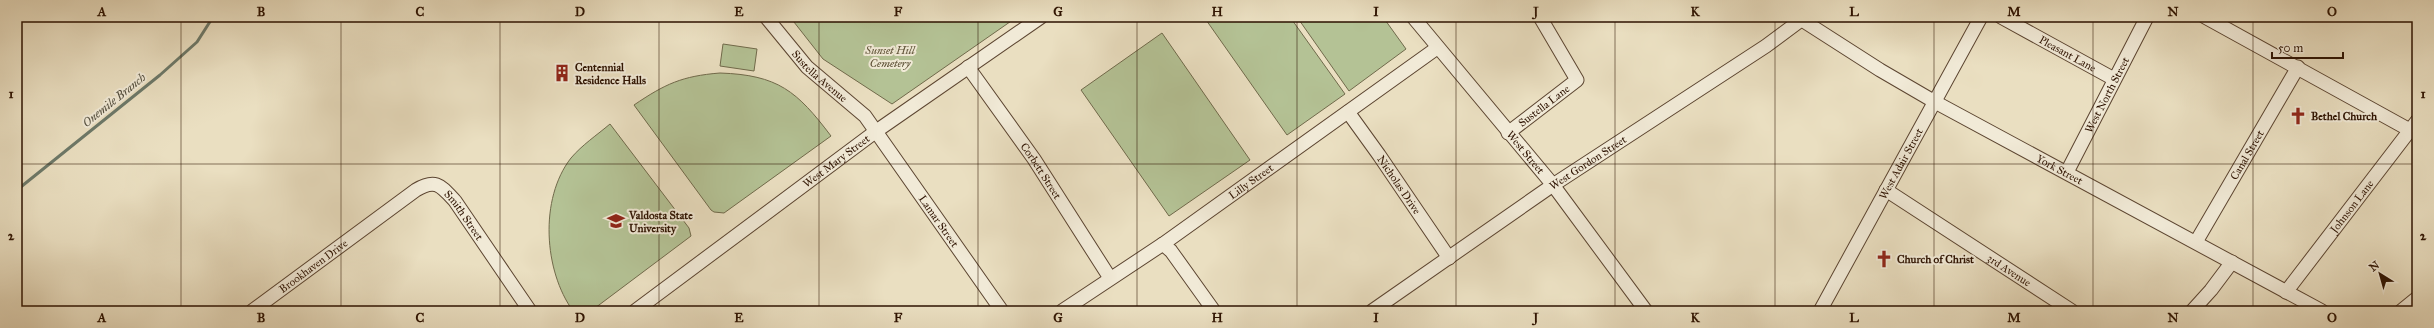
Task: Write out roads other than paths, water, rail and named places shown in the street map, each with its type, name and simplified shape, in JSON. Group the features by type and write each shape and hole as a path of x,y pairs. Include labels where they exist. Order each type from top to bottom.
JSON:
{"street":[{"name":"Sustella Avenue","path":"766,17 807,67 865,116 875,132"},
{"name":"West Mary Street","path":"635,311 765,212 875,132 1041,17"},
{"name":"West Street","path":"1413,17 1437,48 1553,185 1646,311"},
{"name":"West Adair Street","path":"1820,311 1981,17"},
{"name":"Pleasant Lane","path":"2001,17 2114,79"},
{"name":"West North Street","path":"2067,172 2147,17"},
{"path":"2204,17 2414,128"},
{"name":"York Street","path":"1803,19 1880,70 1935,102 2322,311"},
{"name":"West Gordon Street","path":"1372,311 1553,185 1766,46 1803,19"},
{"name":"Sustella Lane","path":"1508,133 1577,80 1547,20"},
{"name":"Lilly Street","path":"1062,311 1163,244 1437,48"},
{"name":"Corbett Street","path":"968,67 1034,159 1110,278"},
{"name":"Canal Street","path":"2196,242 2298,67"},
{"name":"Nicholas Drive","path":"1348,112 1449,258"},
{"name":"Johnson Lane","path":"2286,292 2414,128"},
{"name":"Lamar Street","path":"875,132 902,167 1002,311"},
{"name":"Smith Street","path":"374,221 422,187 430,183 441,186 455,201 530,311"},
{"name":"3rd Avenue","path":"1886,190 2072,311"},
{"name":"Brookhaven Drive","path":"252,311 374,221"},
{"path":"1163,244 1171,251 1214,311"},
{"path":"2192,311 2211,290 2232,262"},
{"path":"2401,311 2417,298"}],"waterway":[{"name":"Onemile Branch","path":"17,190 160,75 197,42 213,17"}],"place":[{"name":"Centennial Residence Halls","path":"562,73"},
{"name":"Bethel Church","path":"2298,116"},
{"name":"Valdosta State University","path":"616,221"},
{"name":"Church of Christ","path":"1884,259"}],"park label":[{"name":"Sunset Hill Cemetery","path":"890,56"}]}
